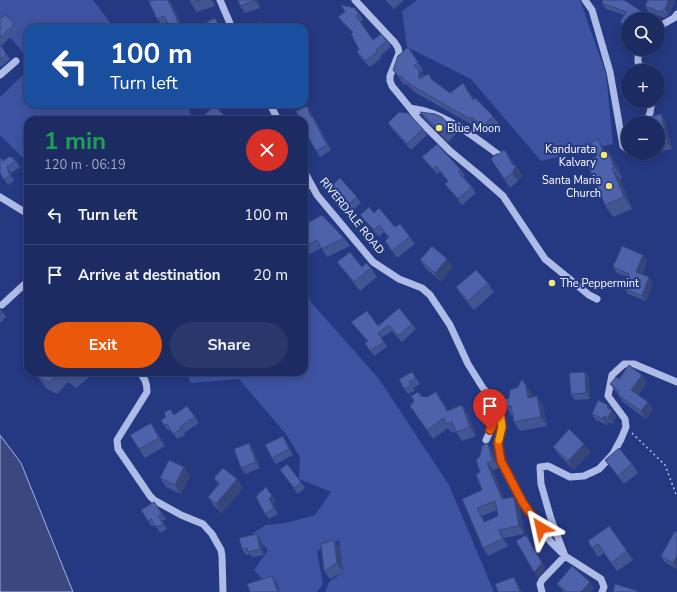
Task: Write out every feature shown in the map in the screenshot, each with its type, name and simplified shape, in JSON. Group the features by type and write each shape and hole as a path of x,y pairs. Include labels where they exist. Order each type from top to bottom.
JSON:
{"street":[{"path":"220,0 230,24"},
{"path":"355,0 398,48 399,53 390,76 390,81 392,86 418,119 450,151 503,196 545,259 589,295 597,298"},
{"path":"584,0 592,10 610,72 621,135"},
{"path":"665,24 674,18 677,14"},
{"path":"0,75 16,61"},
{"path":"410,108 435,114 461,128 503,158"},
{"name":"RIVERDALE ROAD","path":"308,178 317,195 373,262 399,279 422,288 430,295 450,325 468,364 483,388 494,400 500,411"},
{"path":"0,197 24,212"},
{"path":"2,305 24,284"},
{"path":"565,556 551,519 541,484 540,467 548,466 570,477 584,476 599,469 613,454 626,427 625,419 608,396 612,375 624,364 634,364 677,382"},
{"path":"143,376 147,385 146,392 117,440 118,449 154,500 181,515 203,524 212,534 221,550 223,592"},
{"path":"486,440 500,411"},
{"path":"500,411 502,427 498,443 501,461 523,503 550,541 565,556 601,579 604,587 602,592"},
{"path":"542,592 540,584 542,580 565,556"}],"path":[{"path":"626,427 665,465 677,497"}],"shaded area":[{"path":"0,0 93,0 111,24 24,24 24,54 0,25"},
{"path":"417,0 580,0 606,74 613,144 541,161 471,79 407,47 402,11"},
{"path":"24,74 24,108 188,108 191,116 24,116 24,159 0,135 0,97"},
{"path":"308,293 311,302 379,379 449,485 494,592 325,592 329,582 343,572 339,540 317,551 323,584 317,592 273,592 254,570 268,550 253,533 266,525 286,523 315,515 331,492 299,479 300,457 286,434 239,379 191,383 187,376 308,376"},
{"path":"0,435 21,463 73,592 0,592"}],"building":[{"path":"154,0 168,0 179,24 168,24 164,16 157,19 149,2"},
{"path":"190,0 200,0 191,3"},
{"path":"238,0 254,0 254,1 240,6"},
{"path":"603,0 624,0 642,12 626,12 602,3"},
{"path":"648,0 669,0 665,9 660,12 645,6"},
{"path":"341,5 355,8 359,14 356,16 373,40 381,34 387,41 376,50 377,52 365,61 357,52 359,50 351,34 353,32 338,17 345,12"},
{"path":"6,15 14,24 0,38 0,18"},
{"path":"215,18 218,24 203,24"},
{"path":"0,44 6,54 0,60"},
{"path":"408,47 418,62 414,66 419,69 419,79 428,74 431,79 450,93 463,83 473,100 475,98 493,116 483,127 472,117 470,119 411,85 400,76 399,77 393,70 398,56"},
{"path":"212,108 218,108 225,116 203,116"},
{"path":"303,108 308,108 311,117 312,116 327,145 316,151 308,137 308,116 298,116 296,111"},
{"path":"399,112 408,113 423,129 407,144 388,123"},
{"path":"420,112 435,114 442,117 450,125 442,133"},
{"path":"665,131 668,143 665,144"},
{"path":"598,139 604,153 608,151 614,167 612,168 624,197 605,205 586,161 597,156 591,143"},
{"path":"437,144 461,170 458,172 472,187 458,199 445,184 448,181 436,166 433,169 422,157"},
{"path":"505,150 512,164 516,166 512,173 504,179 491,159 496,154 499,154"},
{"path":"10,156 16,161 7,167 10,175 4,180 0,173 0,159 1,158 3,161"},
{"path":"340,178 357,197 348,205 331,186"},
{"path":"369,207 374,213 379,208 395,227 400,224 410,237 392,251 385,241 389,237 379,225 374,230 360,215"},
{"path":"322,215 344,238 322,249 317,240 308,245 308,223"},
{"path":"432,246 447,259 435,273 420,260"},
{"path":"622,246 643,255 636,272 649,277 642,296 624,288 629,274 613,267"},
{"path":"350,252 362,267 366,263 371,268 354,282 337,262"},
{"path":"476,270 488,283 468,301 456,287"},
{"path":"399,308 412,324 398,336 389,325 378,333 384,342 370,351 365,343 368,341 351,322 367,311 378,326"},
{"path":"629,365 642,375 631,390 648,402 641,411 618,395 619,391 610,384 616,377 619,379"},
{"path":"412,372 416,378 409,382 411,385 404,389 399,379"},
{"path":"585,372 586,393 571,394 569,373"},
{"path":"37,376 55,376 49,383"},
{"path":"522,379 526,386 528,398 537,396 541,417 514,422 511,406 506,407 505,399 509,398 510,390 518,387"},
{"path":"418,392 421,396 427,397 436,392 447,411 462,405 470,427 456,432 452,422 446,424 444,418 427,430 410,406 414,401 411,396"},
{"path":"598,400 608,405 607,408 612,410 608,418 604,416 603,419 592,414"},
{"path":"187,406 195,417 180,427 181,429 173,434 167,424 164,425 161,420 166,417 164,413 170,409 174,415"},
{"path":"151,423 159,438 139,449 130,435"},
{"path":"569,429 584,444 568,461 553,447"},
{"path":"283,436 289,449 272,458 265,445"},
{"path":"249,443 256,462 241,468 234,449"},
{"path":"488,443 491,456 494,460 487,463 502,499 514,498 519,526 499,530 503,539 483,548 462,499 482,490 476,474 480,472 476,460 480,456 482,446","holes":["495,501 498,516 484,522 477,508"]},
{"path":"619,448 632,464 618,476 605,460"},
{"path":"169,460 184,467 175,485 160,478"},
{"path":"287,464 301,482 294,488 280,470"},
{"path":"223,468 237,479 216,504 208,497 220,483 214,478"},
{"path":"266,487 272,496 269,499 274,508 265,514 256,497"},
{"path":"154,502 162,514 158,516 163,524 156,527 151,519 148,521 141,510"},
{"path":"609,526 627,551 611,563 598,544 592,548 588,541"},
{"path":"675,531 677,532 677,556 673,563 661,556"},
{"path":"257,534 260,549 248,552 247,548 242,549 239,538"},
{"path":"526,535 542,563 534,572 516,541"},
{"path":"334,540 337,563 324,571 321,544"},
{"path":"572,566 590,582 581,592 567,592 557,584"},
{"path":"272,576 278,592 250,592 247,584"},
{"path":"514,577 520,592 498,592 495,584"},
{"path":"615,584 638,591 638,592 613,592"}],"slow traffic":[{"path":"499,440 502,427 500,411"}],"place":[{"name":"Blue Moon","path":"439,128"},
{"name":"Kandurata Kalvary","path":"604,155"},
{"name":"Santa Maria Church","path":"609,186"},
{"name":"The Peppermint","path":"552,283"}],"route":[{"path":"490,430 500,411 502,427 498,443 501,461 523,503 541,528"}]}
